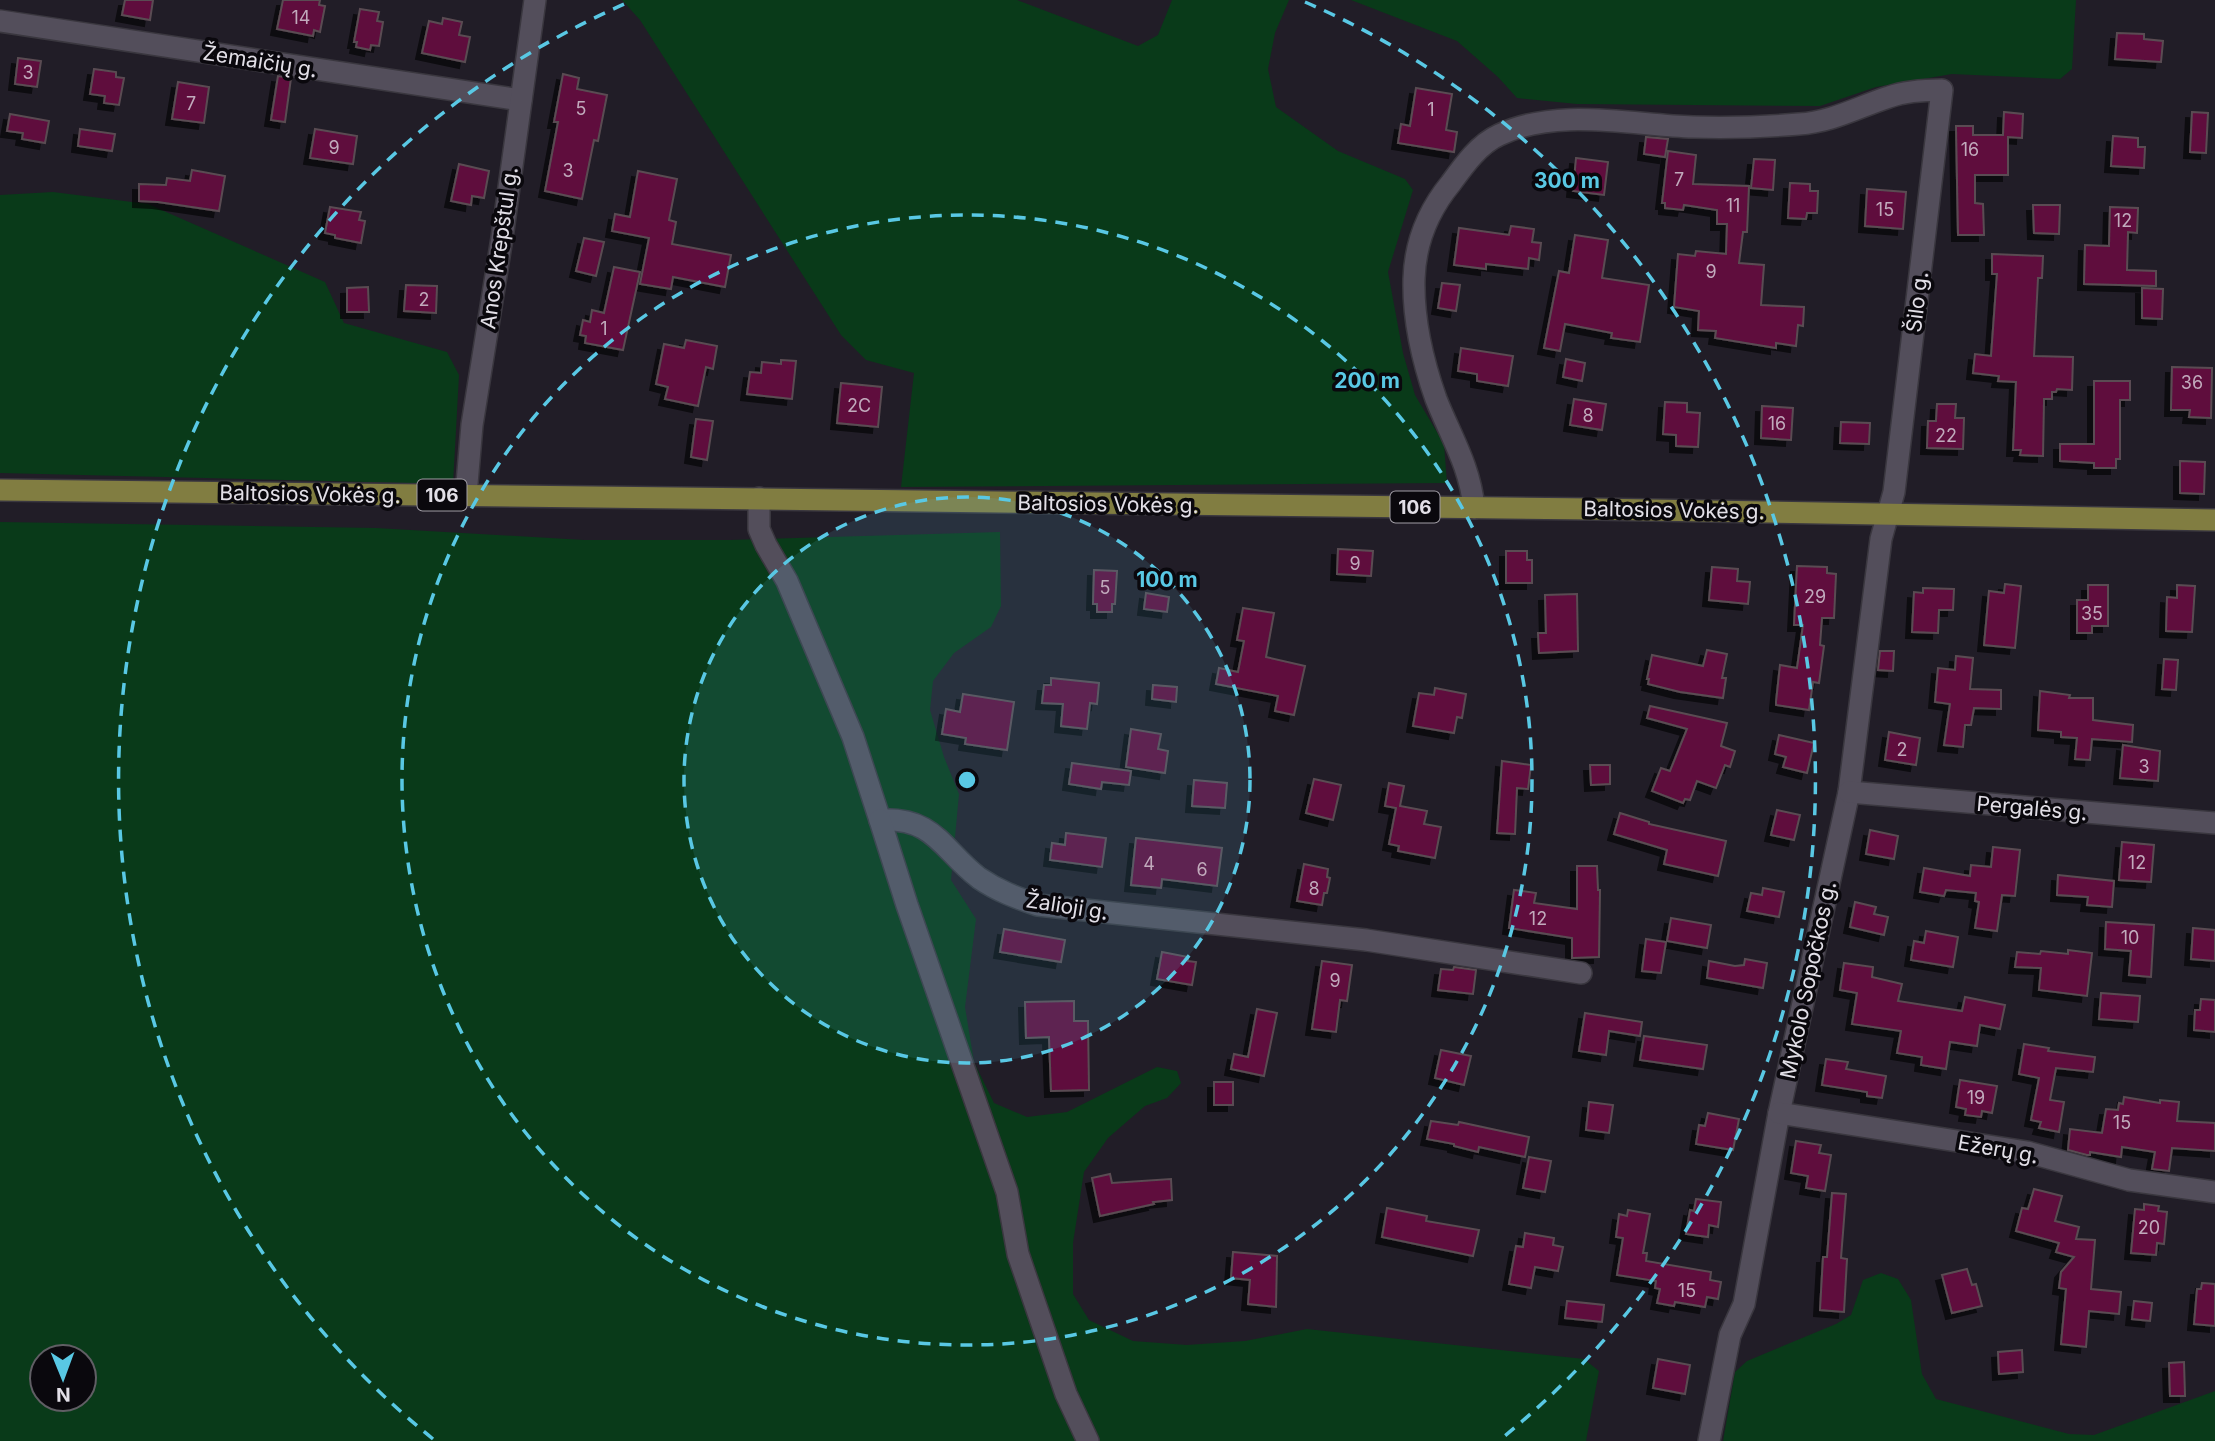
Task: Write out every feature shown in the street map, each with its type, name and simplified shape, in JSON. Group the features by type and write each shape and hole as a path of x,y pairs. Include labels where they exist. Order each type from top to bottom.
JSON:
{"main road":[{"name":"Baltosios Vokės g.","path":"0,490 759,498 2215,520"}],"street":[{"name":"Anos Krepštul g.","path":"466,495 472,425 535,0"},
{"name":"Žemaičių g.","path":"0,21 521,100"},
{"name":"Šilo g.","path":"1474,508 1468,472 1436,398 1420,343 1414,281 1417,249 1434,203 1475,153 1497,136 1525,125 1564,120 1694,127 1800,124 1828,121 1890,96 1919,90 1942,90 1896,478 1888,514"},
{"path":"759,498 759,529 787,581 853,737 907,905 1007,1192 1018,1254 1066,1394 1088,1441"},
{"name":"Mykolo Sopočkos g.","path":"1709,1441 1730,1335 1744,1304 1779,1114 1849,792 1881,539 1888,514"},
{"name":"Pergalės g.","path":"1849,792 2215,823"},
{"name":"Žalioji g.","path":"880,820 911,822 934,834 978,877 1009,896 1038,905 1366,940 1581,972"},
{"name":"Ežerų g.","path":"1779,1114 2028,1152 2129,1180 2215,1192"}],"green space":[{"path":"622,0 1017,0 1138,46 1158,35 1172,0 1289,0 1275,33 1268,69 1276,107 1338,151 1405,179 1413,190 1388,272 1403,353 1415,395 1444,444 1447,483 901,487 914,373 866,360 841,335 640,20"},
{"path":"1351,0 2076,0 2072,69 2060,79 1952,74 1876,87 1820,106 1577,104 1517,98 1498,77 1457,41"},
{"path":"53,192 148,204 325,282 344,323 447,352 459,375 453,484 0,473 0,195"},
{"path":"0,522 376,528 584,540 730,540 1000,532 1001,606 991,627 954,653 933,681 930,710 944,757 959,794 951,880 976,919 965,1007 974,1062 994,1103 1027,1117 1067,1112 1157,1067 1177,1071 1181,1083 1167,1098 1145,1106 1108,1138 1084,1172 1073,1243 1073,1294 1089,1320 1133,1341 1187,1345 1245,1341 1307,1329 1584,1359 1599,1371 1586,1441 0,1441"},
{"path":"1881,1273 1898,1279 1911,1300 1922,1374 1936,1399 2069,1434 2094,1435 2215,1391 2215,1441 1723,1441 1735,1372 1747,1361 1836,1324 1851,1315 1863,1280"}],"building":[{"path":"125,0 153,0 150,20 122,15"},
{"path":"283,0 320,0 319,5 325,6 320,32 314,30 313,36 277,29"},
{"path":"360,9 379,12 377,21 383,22 379,46 371,45 370,50 356,47 357,42 354,42"},
{"path":"443,18 462,22 459,35 470,37 465,62 422,53 429,21 442,24"},
{"path":"2117,33 2144,34 2144,39 2163,41 2161,62 2115,59"},
{"path":"18,58 41,61 37,87 15,84"},
{"path":"94,69 116,72 116,77 124,78 119,105 104,103 105,96 90,94"},
{"path":"563,74 579,78 577,89 607,95 598,141 594,140 582,199 545,191 558,122 554,122"},
{"path":"278,76 291,78 285,122 271,120"},
{"path":"178,82 209,87 204,123 172,119"},
{"path":"1416,88 1452,94 1446,130 1457,132 1454,152 1398,143 1401,124 1410,126"},
{"path":"2004,112 2023,114 2022,138 2008,137 2008,175 1975,175 1975,203 1983,204 1984,235 1958,235 1956,126 1973,126 1973,135 2003,135"},
{"path":"2192,112 2208,113 2206,153 2190,152"},
{"path":"10,114 49,121 45,143 22,139 23,133 7,131"},
{"path":"80,129 115,134 112,151 78,146"},
{"path":"315,129 357,136 353,164 310,158"},
{"path":"2113,136 2138,138 2138,147 2145,147 2144,168 2111,166"},
{"path":"1646,137 1668,139 1665,157 1644,154"},
{"path":"1668,151 1696,155 1693,184 1749,186 1747,232 1743,232 1739,263 1764,265 1761,305 1804,307 1803,326 1798,325 1796,346 1776,343 1776,348 1715,338 1716,331 1698,330 1699,311 1674,307 1678,254 1695,256 1696,251 1726,254 1727,224 1717,224 1717,210 1684,205 1683,210 1665,208 1665,203 1662,203"},
{"path":"1576,158 1608,162 1604,195 1573,191"},
{"path":"1754,159 1775,160 1773,190 1751,188"},
{"path":"459,164 489,171 484,198 472,196 471,205 451,201"},
{"path":"192,170 225,176 219,211 139,201 139,184 166,185 167,178 190,181"},
{"path":"638,171 677,179 669,220 676,222 672,244 731,255 725,287 673,277 671,289 640,284 649,238 612,231 615,214 630,217"},
{"path":"1790,183 1810,184 1810,191 1818,191 1817,213 1807,213 1806,219 1788,218"},
{"path":"1867,189 1906,192 1903,229 1865,226"},
{"path":"2033,205 2060,205 2059,234 2034,233"},
{"path":"330,207 361,212 359,220 365,221 361,243 335,238 335,235 325,233"},
{"path":"2110,207 2138,208 2137,233 2128,232 2127,270 2156,271 2156,286 2084,284 2085,245 2109,246"},
{"path":"1511,226 1534,229 1532,242 1541,243 1539,260 1529,258 1528,269 1486,264 1486,269 1454,265 1459,228 1509,235"},
{"path":"1575,235 1608,240 1602,278 1649,285 1640,342 1611,338 1612,333 1565,324 1560,351 1544,348 1559,271 1569,273"},
{"path":"584,238 604,242 596,276 576,271"},
{"path":"1992,254 2043,256 2042,278 2038,278 2034,356 2073,357 2072,390 2057,389 2052,392 2052,399 2044,399 2043,456 2020,455 2021,450 2013,450 2016,382 1998,381 1999,376 1973,373 1975,354 1991,356 1997,274 1992,274"},
{"path":"614,267 640,272 623,350 585,343 586,336 580,335 583,320 590,322 592,310 604,313"},
{"path":"1442,283 1460,285 1456,311 1438,308"},
{"path":"406,285 437,286 436,313 404,311"},
{"path":"368,287 369,312 347,312 347,288"},
{"path":"2142,288 2163,289 2162,319 2142,318"},
{"path":"686,340 717,346 713,369 706,367 698,406 665,399 668,387 656,384 664,344 684,348"},
{"path":"1461,348 1513,356 1508,386 1477,381 1477,374 1458,371"},
{"path":"1566,359 1585,363 1582,381 1563,377"},
{"path":"781,360 796,361 792,399 747,394 750,372 761,373 762,362 781,364"},
{"path":"2172,367 2212,368 2211,418 2189,417 2190,410 2171,410"},
{"path":"2094,381 2130,381 2130,400 2120,400 2120,459 2116,459 2116,468 2094,468 2094,463 2060,461 2060,444 2094,444"},
{"path":"841,383 882,387 878,427 837,423"},
{"path":"1574,399 1606,404 1602,430 1570,425"},
{"path":"1665,402 1687,403 1687,412 1700,413 1698,447 1676,446 1676,435 1663,434"},
{"path":"1937,404 1956,404 1955,418 1964,418 1963,449 1927,448 1928,421 1936,421"},
{"path":"1762,406 1793,408 1791,440 1761,438"},
{"path":"696,419 713,421 707,460 691,457"},
{"path":"1841,422 1870,423 1869,444 1840,443"},
{"path":"2180,461 2205,462 2204,494 2180,493"},
{"path":"1338,549 1373,551 1371,576 1337,574"},
{"path":"1506,551 1527,551 1527,560 1532,560 1532,583 1506,583"},
{"path":"1797,566 1827,567 1827,573 1836,574 1834,618 1822,618 1820,645 1824,646 1819,683 1813,682 1809,710 1776,705 1780,665 1797,668 1803,625 1794,625"},
{"path":"1712,567 1738,569 1737,581 1750,582 1748,604 1709,600"},
{"path":"1094,570 1117,571 1112,612 1097,612 1097,604 1093,604"},
{"path":"2005,584 2021,586 2015,648 1984,645 1989,591 2004,593"},
{"path":"2088,585 2108,585 2108,626 2092,626 2092,633 2077,633 2077,600 2088,600"},
{"path":"2177,585 2195,586 2192,632 2166,631 2167,597 2177,598"},
{"path":"1923,588 1954,589 1953,610 1939,610 1938,633 1912,632 1914,592 1923,593"},
{"path":"1146,593 1169,597 1167,612 1144,609"},
{"path":"1577,594 1578,651 1539,653 1538,633 1546,633 1545,595"},
{"path":"1243,608 1274,613 1266,657 1305,666 1294,715 1275,711 1278,696 1216,684 1219,668 1238,672 1244,641 1237,640"},
{"path":"1707,650 1727,654 1722,678 1726,678 1723,698 1648,684 1652,655 1703,666"},
{"path":"1880,651 1894,651 1893,671 1878,670"},
{"path":"1956,656 1973,658 1970,689 2001,690 2001,709 1974,708 1971,725 1965,725 1963,747 1944,745 1950,704 1935,702 1938,668 1955,670"},
{"path":"2164,659 2178,660 2176,690 2162,689"},
{"path":"1051,678 1099,683 1097,704 1090,703 1087,729 1061,726 1063,704 1042,703 1044,685 1051,685"},
{"path":"1153,685 1177,687 1176,702 1152,699"},
{"path":"1435,688 1466,694 1462,718 1457,717 1454,733 1413,726 1419,693 1434,695"},
{"path":"2040,691 2070,695 2069,698 2093,698 2093,720 2133,725 2132,742 2092,739 2090,760 2075,759 2077,738 2061,737 2061,732 2038,730"},
{"path":"963,694 1014,702 1007,750 965,744 966,738 942,734 946,709 960,712"},
{"path":"1650,706 1727,723 1721,746 1735,751 1730,767 1725,765 1716,788 1697,781 1690,800 1685,799 1683,803 1652,791 1661,768 1670,771 1687,729 1647,718"},
{"path":"1131,729 1161,734 1158,749 1168,751 1165,773 1126,767"},
{"path":"1889,732 1920,738 1916,765 1885,760"},
{"path":"1779,735 1814,743 1807,773 1783,767 1786,757 1775,754"},
{"path":"2123,745 2160,751 2158,781 2120,778"},
{"path":"1502,761 1531,765 1528,789 1517,788 1515,834 1497,833"},
{"path":"1072,763 1131,771 1129,785 1102,782 1101,789 1069,784"},
{"path":"1590,765 1610,765 1610,784 1591,785"},
{"path":"1314,779 1341,785 1333,820 1306,813"},
{"path":"1194,780 1227,783 1225,808 1192,806"},
{"path":"1389,783 1404,786 1400,806 1427,811 1424,824 1441,827 1435,858 1398,851 1399,846 1389,844 1396,808 1385,806"},
{"path":"1777,810 1800,815 1794,840 1771,835"},
{"path":"1620,813 1649,824 1726,841 1718,876 1664,864 1667,850 1614,834"},
{"path":"1870,830 1898,836 1894,859 1866,854"},
{"path":"1066,833 1106,838 1102,867 1050,860 1052,843 1065,845"},
{"path":"1136,838 1222,848 1217,886 1162,879 1161,888 1131,885"},
{"path":"2122,842 2154,845 2151,882 2119,880"},
{"path":"1993,847 2020,850 2015,896 2002,895 1997,931 1975,928 1979,902 1975,901 1976,893 1946,890 1944,896 1920,892 1924,868 1970,876 1971,865 1991,867"},
{"path":"1304,864 1328,869 1327,877 1330,878 1322,905 1297,901"},
{"path":"1577,866 1597,866 1600,890 1599,957 1572,958 1572,938 1509,928 1514,890 1536,893 1534,903 1577,909"},
{"path":"2058,875 2114,881 2112,907 2087,905 2088,897 2057,895"},
{"path":"1763,888 1784,892 1779,917 1747,911 1751,893 1762,895"},
{"path":"1855,902 1876,907 1874,914 1888,917 1884,935 1850,927"},
{"path":"1671,918 1711,925 1707,948 1667,941"},
{"path":"2106,922 2154,925 2151,977 2129,975 2131,951 2105,949"},
{"path":"2193,928 2215,930 2215,961 2191,959"},
{"path":"1004,929 1065,940 1061,962 1000,952"},
{"path":"1926,931 1958,937 1953,967 1911,960 1914,941 1924,943"},
{"path":"1646,939 1666,942 1661,973 1642,971"},
{"path":"2068,950 2092,953 2087,996 2039,990 2041,968 2015,967 2017,952 2068,954"},
{"path":"1162,952 1188,957 1188,961 1196,962 1192,985 1157,979"},
{"path":"1745,959 1767,963 1763,988 1707,978 1709,961 1735,966 1744,965"},
{"path":"1322,961 1352,965 1347,1001 1340,1000 1336,1032 1312,1029"},
{"path":"1844,963 1873,967 1872,977 1902,984 1898,1001 1962,1011 1965,997 2005,1005 2000,1029 1980,1025 1977,1046 1950,1042 1946,1069 1921,1065 1922,1057 1897,1053 1901,1031 1852,1024 1857,993 1840,990"},
{"path":"1454,967 1476,970 1473,994 1438,990 1441,969 1453,970"},
{"path":"2101,993 2140,996 2138,1022 2099,1019"},
{"path":"2201,999 2215,1000 2215,1032 2194,1030 2195,1010 2200,1010"},
{"path":"1074,1001 1074,1021 1088,1021 1089,1090 1051,1091 1049,1037 1026,1038 1025,1002"},
{"path":"1257,1009 1277,1013 1264,1076 1231,1069 1234,1054 1248,1057"},
{"path":"1585,1013 1642,1022 1640,1036 1609,1031 1606,1055 1579,1051"},
{"path":"1644,1036 1707,1045 1703,1069 1640,1060"},
{"path":"2024,1044 2049,1048 2048,1051 2095,1057 2093,1072 2056,1068 2050,1100 2064,1102 2059,1132 2039,1128 2041,1122 2031,1120 2039,1078 2019,1074"},
{"path":"1441,1050 1471,1056 1464,1085 1435,1078"},
{"path":"1826,1059 1848,1062 1846,1069 1886,1076 1882,1098 1867,1096 1867,1092 1822,1085"},
{"path":"1960,1080 1997,1086 1992,1113 1982,1111 1981,1117 1965,1115 1966,1109 1956,1107"},
{"path":"1214,1082 1233,1082 1233,1105 1214,1105"},
{"path":"2124,1097 2160,1103 2160,1100 2179,1102 2177,1121 2215,1123 2215,1151 2172,1148 2169,1171 2152,1169 2155,1152 2122,1147 2121,1157 2090,1152 2090,1155 2087,1155 2068,1150 2070,1129 2102,1133 2106,1109 2118,1110"},
{"path":"1589,1102 1613,1105 1609,1133 1586,1130"},
{"path":"1708,1113 1739,1119 1733,1150 1696,1144 1699,1125 1705,1126"},
{"path":"1431,1121 1458,1125 1459,1122 1529,1137 1525,1157 1479,1147 1478,1152 1427,1139"},
{"path":"1796,1141 1821,1145 1819,1153 1831,1155 1825,1191 1806,1188 1808,1176 1791,1173"},
{"path":"1529,1157 1551,1161 1545,1192 1523,1188"},
{"path":"1110,1174 1112,1183 1171,1179 1172,1200 1153,1202 1154,1204 1100,1216 1092,1178"},
{"path":"2034,1189 2062,1196 2055,1221 2079,1227 2076,1239 2095,1240 2091,1289 2121,1292 2119,1314 2089,1311 2086,1347 2061,1344 2066,1289 2059,1288 2061,1272 2074,1257 2056,1252 2059,1243 2016,1231 2022,1208 2028,1209"},
{"path":"1832,1193 1846,1194 1841,1258 1847,1259 1844,1312 1820,1310 1823,1257 1827,1257"},
{"path":"1696,1199 1721,1202 1718,1227 1709,1225 1708,1237 1686,1234 1690,1210 1694,1211"},
{"path":"2144,1204 2159,1206 2158,1211 2167,1212 2164,1244 2157,1243 2156,1255 2131,1253 2135,1209 2144,1210"},
{"path":"1387,1208 1427,1216 1426,1221 1479,1230 1473,1256 1382,1237"},
{"path":"1628,1210 1650,1214 1643,1253 1647,1253 1646,1261 1711,1272 1710,1280 1721,1282 1718,1299 1707,1297 1705,1307 1675,1302 1674,1306 1657,1303 1660,1289 1655,1288 1656,1281 1617,1275 1623,1238 1616,1237 1619,1214 1627,1216"},
{"path":"1525,1233 1554,1238 1553,1245 1563,1247 1558,1271 1535,1267 1531,1288 1509,1284 1516,1246 1523,1247"},
{"path":"1233,1252 1277,1256 1276,1307 1248,1304 1250,1280 1231,1278"},
{"path":"1967,1269 1972,1285 1976,1284 1982,1306 1952,1313 1942,1275"},
{"path":"2202,1283 2215,1284 2215,1326 2194,1324 2197,1289 2201,1289"},
{"path":"1567,1301 1604,1305 1602,1322 1565,1318"},
{"path":"2134,1301 2152,1303 2150,1321 2132,1319"},
{"path":"2022,1350 2023,1372 1999,1374 1998,1352"},
{"path":"1658,1359 1690,1365 1685,1394 1653,1388"},
{"path":"2184,1362 2185,1396 2170,1396 2169,1363"}]}
